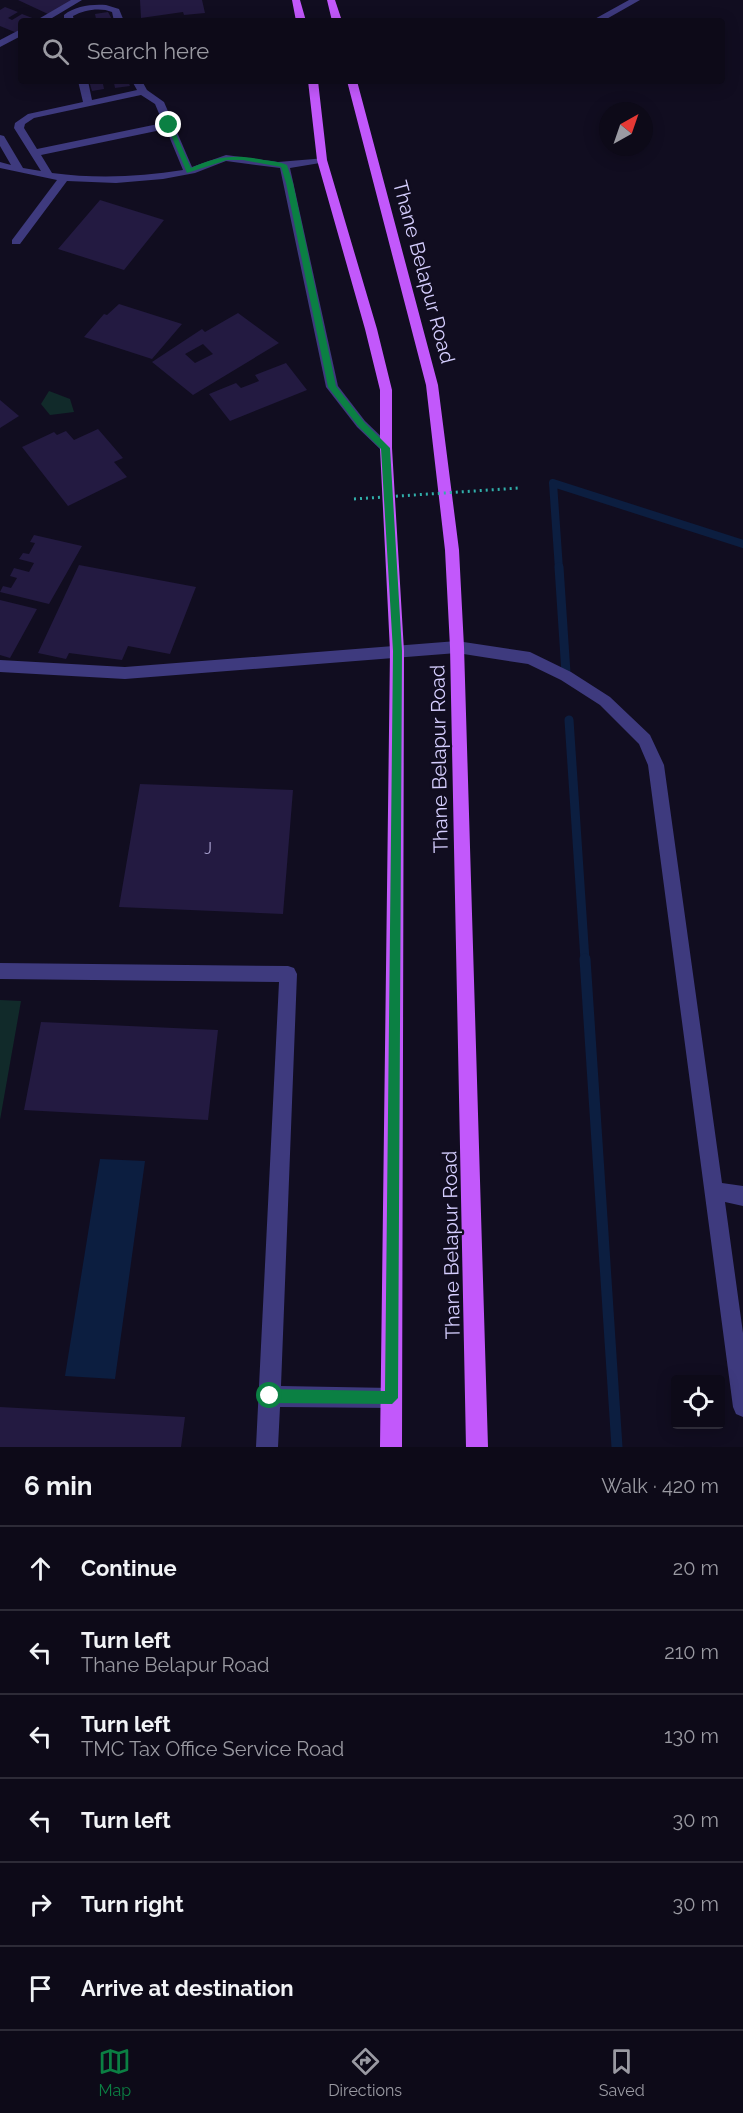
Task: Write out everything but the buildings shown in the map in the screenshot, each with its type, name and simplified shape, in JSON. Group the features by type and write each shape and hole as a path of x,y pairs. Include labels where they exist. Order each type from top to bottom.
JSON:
{"main road":[{"path":"296,0 300,18"},
{"path":"331,0 336,18"},
{"name":"Thane Belapur Road","path":"313,84 322,160 372,329 386,390 386,448 397,651 391,1447"},
{"name":"Thane Belapur Road","path":"353,84 432,385 452,550 457,647 477,1447"}],"street":[{"path":"602,18 636,0"},
{"path":"68,18 68,15 82,3"},
{"path":"47,18 82,3 111,8 116,11 118,18"},
{"path":"0,44 18,34"},
{"path":"84,84 88,104"},
{"path":"139,84 143,92 159,102 189,171"},
{"path":"49,176 19,128 20,123 31,116 143,92"},
{"path":"35,153 169,125"},
{"path":"0,138 14,157 18,168"},
{"path":"0,165 63,179 121,182 189,171 215,160 227,158 243,158 284,165 322,160"},
{"path":"284,165 290,183 332,387 361,424 386,448"},
{"path":"16,242 63,179"},
{"path":"0,666 125,673 457,647 530,658 605,701 645,740 656,765 743,1407"},
{"path":"0,971 288,974 267,1447"},
{"path":"714,1191 743,1196"},
{"path":"270,1396 392,1398"}],"path":[{"path":"354,499 519,488"}],"green space":[{"path":"49,391 70,399 74,412 50,415 41,404"},
{"path":"0,1000 21,1001 0,1120"}],"water":[{"path":"100,1159 145,1161 115,1379 65,1376"}],"waterway":[{"path":"559,569 553,483 743,544"},
{"path":"559,567 566,673"},
{"path":"569,720 585,960"},
{"path":"585,959 617,1447"}],"route":[{"path":"169,125 189,171 215,160 227,158 243,158 284,165 290,183 328,358 332,387 361,424 386,448 397,651 392,1398 270,1396"}]}
